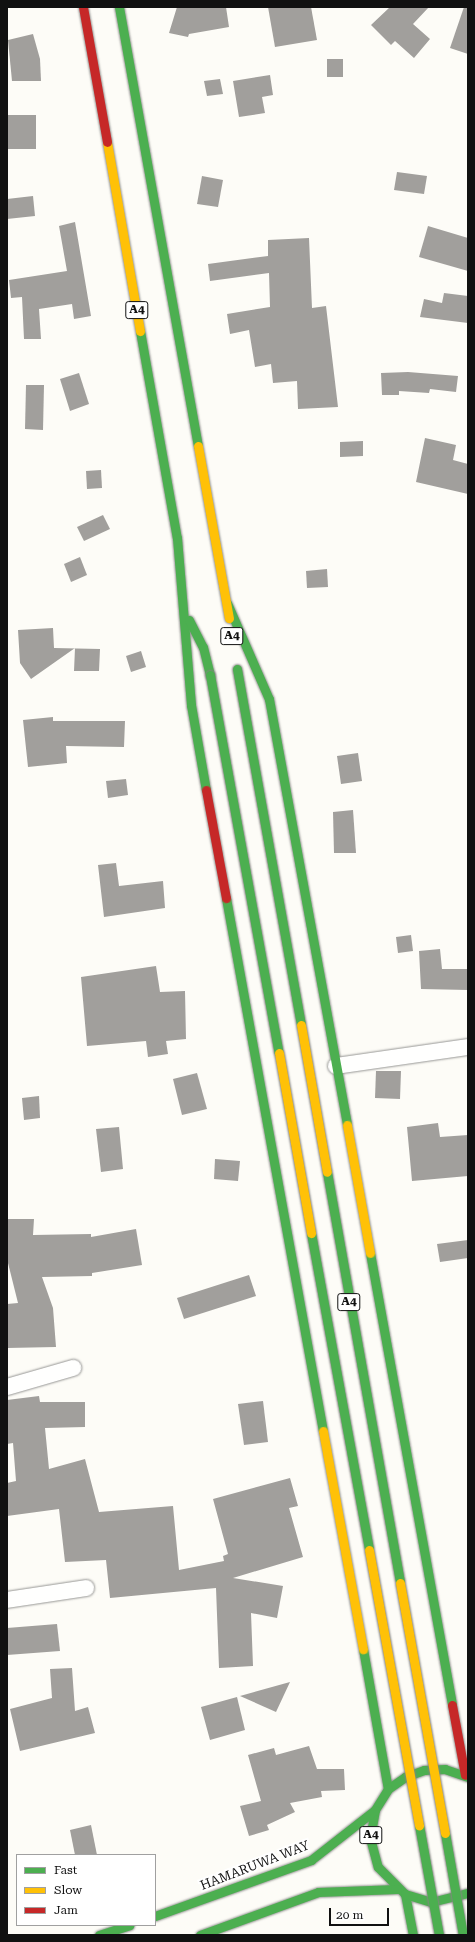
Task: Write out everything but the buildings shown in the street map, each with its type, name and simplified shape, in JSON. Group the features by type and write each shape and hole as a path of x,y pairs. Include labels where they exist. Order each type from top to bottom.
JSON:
{"main road":[{"name":"A4","path":"82,7 176,531 185,614 191,705 388,1790"},
{"name":"A4","path":"119,7 227,603 237,669 463,1935"},
{"name":"A4","path":"227,603 268,699 466,1776 445,1769 424,1770 405,1777 388,1790 375,1810 370,1838 378,1867 397,1889 405,1894 431,1902 451,1900 468,1894"},
{"name":"A4","path":"185,614 203,647 210,675 438,1935"},
{"name":"HAMARUWA WAY","path":"156,1916 311,1860 375,1810"},
{"path":"200,1935 318,1892 397,1889"},
{"path":"405,1894 413,1935"},
{"path":"99,1935 126,1926"}],"street":[{"path":"336,1066 468,1047"},
{"path":"7,1387 73,1368"},
{"path":"7,1600 86,1588"}],"traffic: fast":[{"path":"119,7 198,446"},
{"path":"140,331 177,538 191,705 206,790"},
{"path":"227,603 269,699 347,1125"},
{"path":"189,620 203,647 210,675"},
{"path":"237,669 301,1025"},
{"path":"210,675 279,1053"},
{"path":"226,898 323,1431"},
{"path":"327,1172 400,1583"},
{"path":"311,1233 369,1550"},
{"path":"370,1253 452,1705"},
{"path":"363,1649 388,1789"},
{"path":"468,1777 445,1769 424,1770 405,1777 388,1789 375,1810 370,1838 378,1867 405,1894 431,1902 468,1893"},
{"path":"156,1916 311,1860 375,1810"},
{"path":"419,1825 439,1935"},
{"path":"445,1833 463,1935"},
{"path":"200,1935 318,1892 397,1889"},
{"path":"405,1894 413,1935"},
{"path":"99,1935 126,1926"}],"traffic: slow":[{"path":"107,142 140,331"},
{"path":"198,446 229,618"},
{"path":"301,1025 327,1172"},
{"path":"279,1053 311,1233"},
{"path":"347,1125 370,1253"},
{"path":"323,1431 363,1649"},
{"path":"369,1550 419,1825"},
{"path":"400,1583 445,1833"}],"traffic: jam":[{"path":"83,7 107,142"},
{"path":"206,790 226,898"},
{"path":"452,1705 465,1775"}]}
